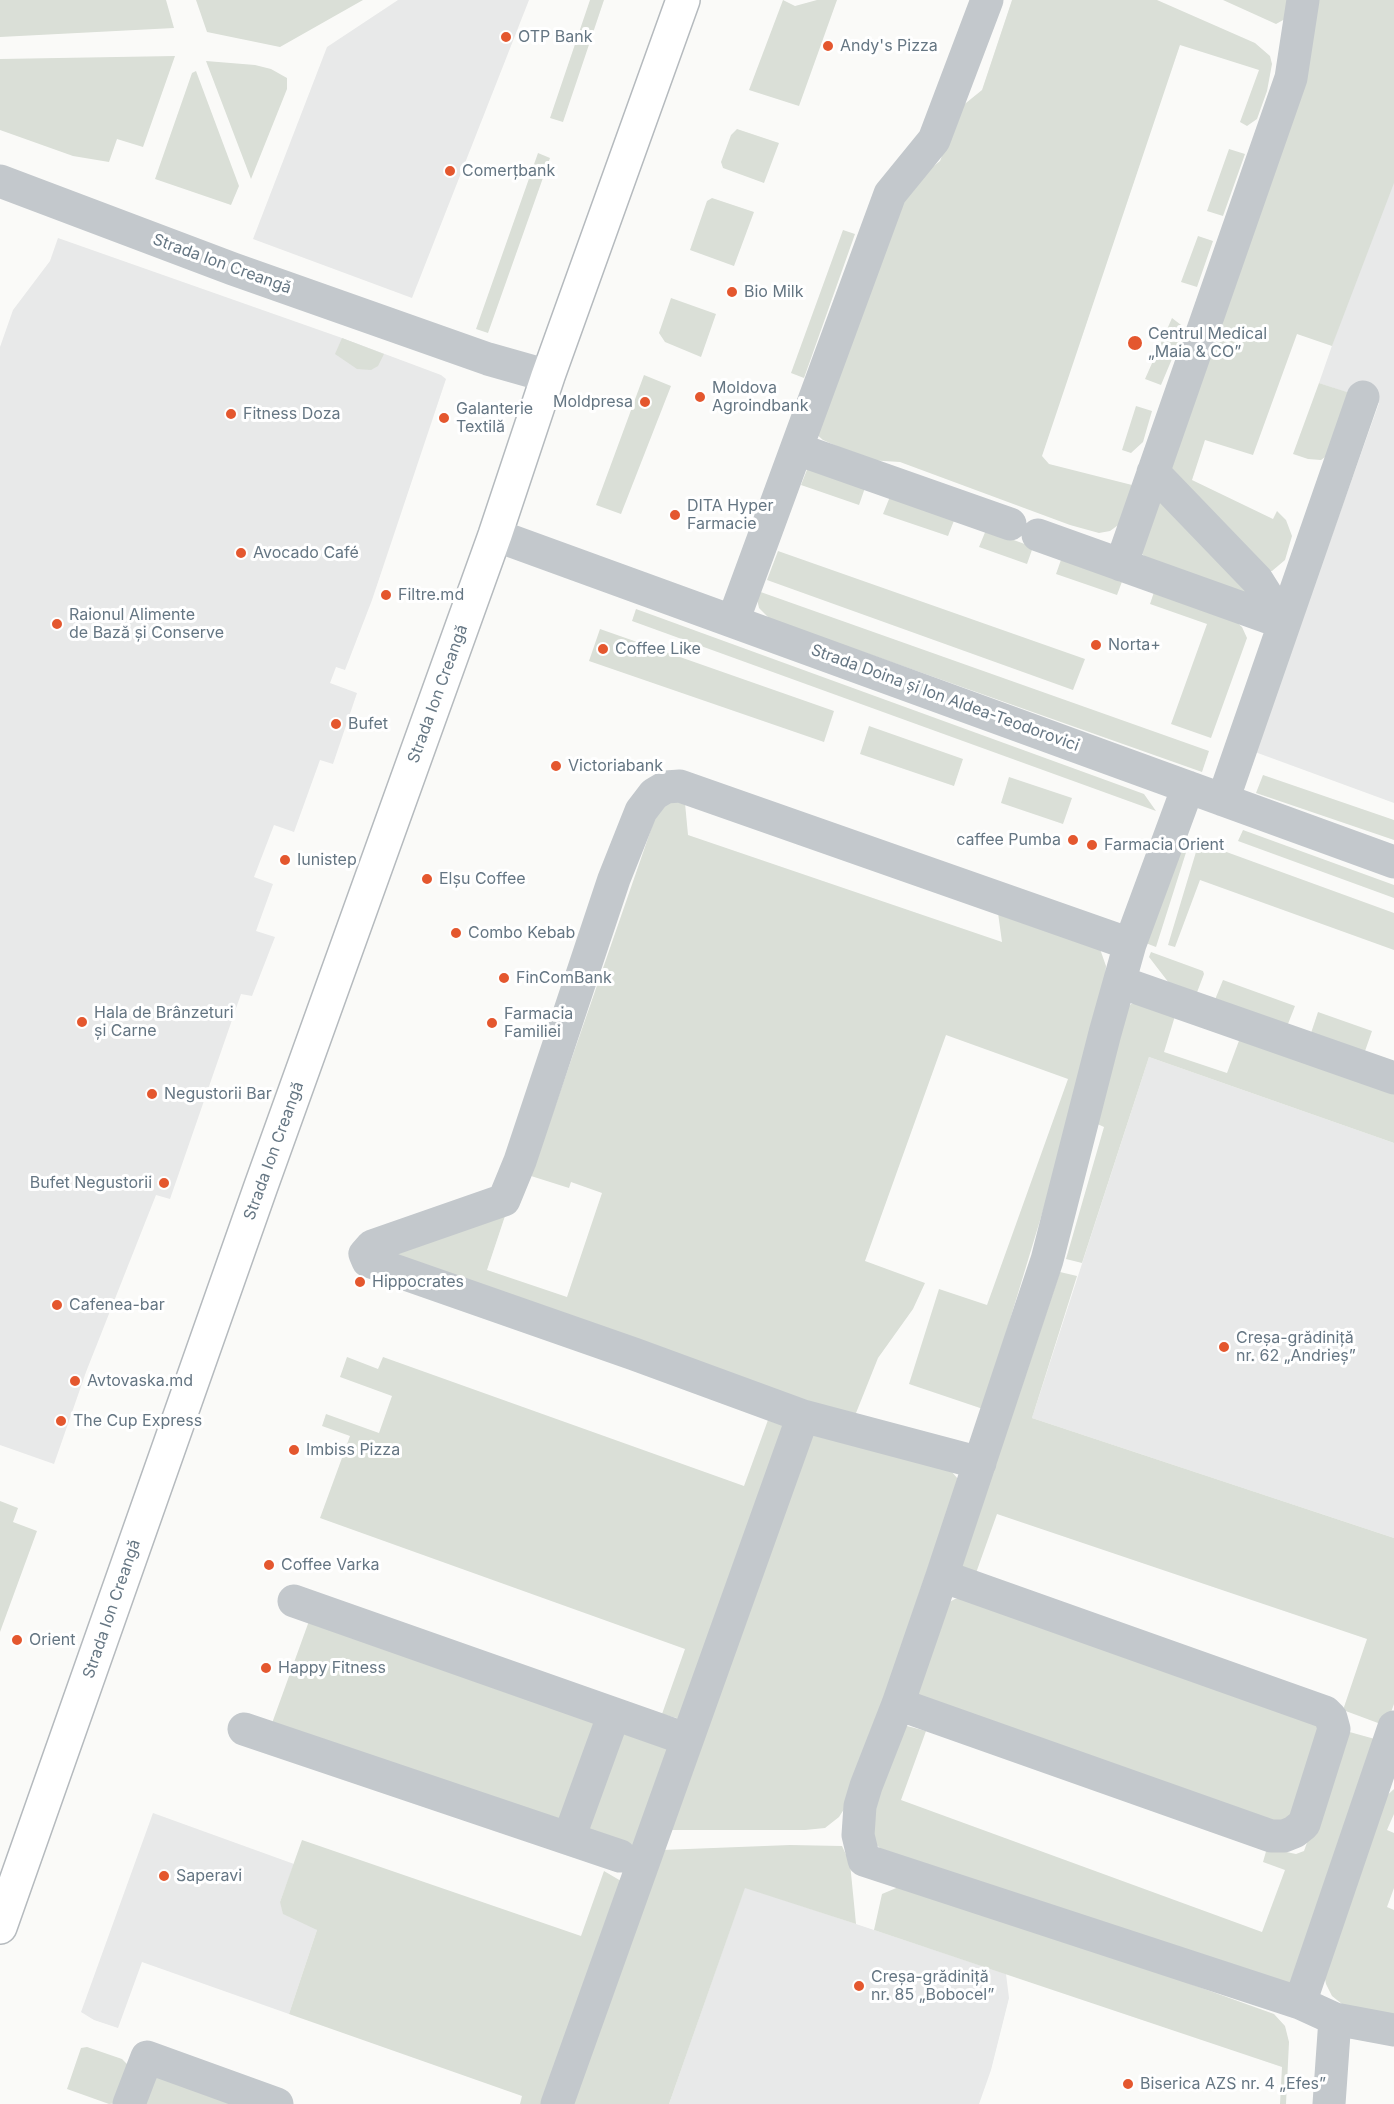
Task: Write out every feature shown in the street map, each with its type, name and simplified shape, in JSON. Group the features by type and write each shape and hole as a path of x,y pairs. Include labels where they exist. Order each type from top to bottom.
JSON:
{"main road":[{"name":"Strada Ion Creangă","path":"0,1927 683,0"}],"street":[{"path":"734,621 890,194 934,140 987,0"},
{"path":"1121,565 1291,78 1303,0"},
{"name":"Strada Ion Creangă","path":"0,181 244,273 488,359 548,376"},
{"path":"1222,800 1363,397"},
{"path":"797,449 1284,623"},
{"path":"1153,472 1257,580 1284,623"},
{"name":"Strada Doina și Ion Aldea-Teodorovici","path":"495,535 1394,862"},
{"path":"980,1463 803,1416 368,1260 365,1254 372,1246 504,1200 520,1161 614,879 641,811 654,794 666,787 680,786 1130,944"},
{"path":"1188,787 1130,944 1047,1260 942,1576 860,1806 857,1829 864,1860 1300,2003 1335,2019 1394,2030"},
{"path":"1120,982 1394,1078"},
{"path":"556,2104 803,1416"},
{"path":"898,1704 1265,1834 1284,1836 1304,1824 1334,1729 1331,1718 1325,1712 942,1576"},
{"path":"294,1601 686,1739"},
{"path":"569,1838 614,1714"},
{"path":"1300,2003 1387,1772 1394,1727"},
{"path":"244,1729 620,1856"},
{"path":"1329,2104 1335,2019"},
{"path":"129,2104 147,2057 277,2104"}],"shaded area":[{"path":"0,0 166,0 174,28 0,37"},
{"path":"196,0 363,0 280,47 207,32"},
{"path":"398,0 529,0 412,298 253,239 327,47"},
{"path":"590,0 604,0 563,122 550,118"},
{"path":"783,0 795,6 817,0 837,0 799,106 749,90"},
{"path":"1012,0 1157,0 1255,43 1270,56 1272,64 1267,91 1257,119 1247,126 1240,122 1259,70 1180,45 1042,456 1049,464 1132,485 1121,523 1110,531 1099,533 1070,525 900,462 868,460 823,440 815,433 904,190 940,161 961,107 982,90"},
{"path":"1223,0 1292,0 1285,19 1276,24"},
{"path":"1311,0 1394,0 1394,183 1332,346 1297,334 1253,455 1205,440 1192,480 1273,519 1277,511 1286,520 1292,536 1285,560 1272,571 1263,571 1166,463"},
{"path":"175,56 143,147 117,139 109,162 73,156 0,130 0,59"},
{"path":"206,61 255,65 271,69 287,78 287,89 251,179"},
{"path":"196,71 239,186 231,205 155,179 192,73"},
{"path":"737,129 779,143 764,183 723,168 721,162 731,135"},
{"path":"1229,149 1245,154 1223,216 1207,211"},
{"path":"538,153 550,158 488,333 476,329"},
{"path":"1394,178 1394,803 1255,752 1379,403 1319,383 1362,259"},
{"path":"712,198 754,212 734,266 690,250 707,201"},
{"path":"843,230 855,234 804,378 791,373"},
{"path":"1198,236 1213,241 1197,287 1181,282"},
{"path":"58,238 342,338 441,375 446,379 372,600 345,670 336,667 330,683 357,693 333,764 320,760 294,832 274,825 254,877 273,884 256,931 275,937 252,996 241,994 170,1199 156,1195 86,1372 54,1464 0,1445 0,347 13,310 50,261"},
{"path":"671,298 716,314 701,357 665,342 659,333"},
{"path":"1172,318 1185,328 1161,385 1145,379"},
{"path":"342,338 384,354 378,366 371,370 357,369 335,354"},
{"path":"644,375 671,386 621,514 596,505"},
{"path":"1319,383 1353,394 1332,452 1321,460 1293,454"},
{"path":"1136,406 1152,411 1143,442 1131,453 1122,450"},
{"path":"808,467 866,485 859,505 801,485"},
{"path":"891,494 955,518 948,536 883,514"},
{"path":"1152,500 1162,503 1248,590 1247,596 1149,560 1142,554 1138,545"},
{"path":"986,530 1033,547 1027,564 979,547"},
{"path":"778,551 1085,659 1073,690 767,580"},
{"path":"1062,557 1123,579 1117,595 1056,574"},
{"path":"755,590 1209,751 1202,772 770,619 759,608"},
{"path":"1154,592 1232,618 1242,627 1247,638 1211,738 1171,724 1207,624 1150,604"},
{"path":"636,609 1144,794 1156,811 632,621"},
{"path":"600,629 834,711 824,742 589,661"},
{"path":"869,726 963,759 954,786 860,754"},
{"path":"1263,775 1394,820 1394,840 1256,793"},
{"path":"1009,777 1072,798 1063,824 1001,803"},
{"path":"676,799 685,803 688,835 1002,942 998,913 1100,949 1106,966 1104,991 1090,1055 983,1409 909,1384 939,1289 987,1305 1068,1079 946,1035 865,1261 925,1283 913,1309 878,1358 854,1418 387,1254 505,1216 487,1270 567,1297 602,1193 571,1182 569,1188 531,1176 655,818 663,806"},
{"path":"1243,830 1394,885 1394,898 1238,841"},
{"path":"1177,839 1189,843 1156,947 1143,942"},
{"path":"1199,842 1394,913 1394,950 1200,880 1175,947 1168,945"},
{"path":"1151,952 1203,971 1196,995 1169,983 1149,957"},
{"path":"1223,980 1295,1006 1286,1029 1214,1002"},
{"path":"1139,1003 1175,1016 1164,1052 1227,1073 1240,1038 1394,1091 1394,1143 1149,1057 1082,1263 1066,1259 1104,1127 1091,1121 1125,1011 1131,1004"},
{"path":"1318,1012 1372,1031 1364,1054 1310,1036"},
{"name":"Creșa-grădiniță nr. 62 „Andrieș”","path":"1149,1057 1394,1143 1394,1538 1032,1418"},
{"path":"1060,1272 1077,1276 1032,1418 1394,1538 1394,1704 1386,1726 1343,1710 1367,1639 997,1514 976,1573 961,1568"},
{"path":"347,1357 378,1369 383,1357 744,1486 768,1420 784,1426 684,1720 662,1714 685,1649 320,1518 350,1436 322,1426 326,1414 379,1433 392,1396 340,1377"},
{"path":"811,1433 952,1472 958,1479 848,1803 839,1817 825,1828 668,1830"},
{"path":"0,1501 18,1508 13,1522 37,1531 0,1632"},
{"path":"969,1597 1316,1725 1322,1734 1296,1817 1279,1824 920,1696 916,1690 944,1605 955,1599"},
{"path":"309,1621 596,1717 566,1814 555,1820 271,1726"},
{"path":"907,1726 926,1731 901,1800 1262,1932 1285,1870 1263,1862 1267,1848 1296,1854 1304,1851 1346,1731 1382,1741 1296,1984 1284,1987 881,1849 870,1839 874,1790 898,1731"},
{"path":"617,1732 670,1747 635,1849 582,1828"},
{"path":"1394,1789 1394,1814 1387,1830 1394,1833 1394,1888 1387,1907 1394,1910 1394,2018 1342,2004 1332,1996 1326,1984 1323,1969 1382,1800"},
{"path":"153,1813 294,1864 280,1902 317,1930 289,2014 142,1962 118,2028 94,2020 81,2012"},
{"path":"302,1840 581,1936 604,1871 621,1881 550,2104 520,2104 522,2096 289,2014 317,1930 283,1914 280,1902"},
{"path":"790,1845 842,1846 850,1863 856,1924 745,1888 669,2104 571,2104 662,1850"},
{"path":"901,1886 932,1891 1274,2014 1285,2026 1289,2042 1286,2104 1280,2104 1282,2067 874,1930 882,1894"},
{"name":"Creșa-grădiniță nr. 85 „Bobocel”","path":"745,1887 1006,1974 1009,1998 991,2070 979,2104 669,2104"},
{"path":"87,2047 122,2059 128,2065 119,2103 109,2104 67,2089 81,2048"},
{"path":"157,2074 252,2104 141,2104"}],"place":[{"name":"OTP Bank","path":"506,37"},
{"name":"Andy's Pizza","path":"828,46"},
{"name":"Comerțbank","path":"450,171"},
{"name":"Bio Milk","path":"732,292"},
{"name":"Centrul Medical „Maia & CO”","path":"1135,343"},
{"name":"Moldova Agroindbank","path":"700,397"},
{"name":"Moldpresa","path":"645,402"},
{"name":"Fitness Doza","path":"231,414"},
{"name":"Galanterie Textilă","path":"444,418"},
{"name":"DITA Hyper Farmacie","path":"675,515"},
{"name":"Avocado Café","path":"241,553"},
{"name":"Filtre.md","path":"386,595"},
{"name":"Raionul Alimente de Bază și Conserve","path":"57,624"},
{"name":"Norta+","path":"1096,645"},
{"name":"Coffee Like","path":"603,649"},
{"name":"Bufet","path":"336,724"},
{"name":"Victoriabank","path":"556,766"},
{"name":"caffee Pumba","path":"1073,840"},
{"name":"Farmacia Orient","path":"1092,845"},
{"name":"Iunistep","path":"285,860"},
{"name":"Elșu Coffee","path":"427,879"},
{"name":"Combo Kebab","path":"456,933"},
{"name":"FinComBank","path":"504,978"},
{"name":"Hala de Brânzeturi și Carne","path":"82,1022"},
{"name":"Farmacia Familiei","path":"492,1023"},
{"name":"Negustorii Bar","path":"152,1094"},
{"name":"Bufet Negustorii","path":"164,1183"},
{"name":"Hippocrates","path":"360,1282"},
{"name":"Cafenea-bar","path":"57,1305"},
{"name":"Creșa-grădiniță nr. 62 „Andrieș”","path":"1224,1347"},
{"name":"Avtovaska.md","path":"75,1381"},
{"name":"The Cup Express","path":"61,1421"},
{"name":"Imbiss Pizza","path":"294,1450"},
{"name":"Coffee Varka","path":"269,1565"},
{"name":"Orient","path":"17,1640"},
{"name":"Happy Fitness","path":"266,1668"},
{"name":"Saperavi","path":"164,1876"},
{"name":"Creșa-grădiniță nr. 85 „Bobocel”","path":"859,1986"},
{"name":"Biserica AZS nr. 4 „Efes”","path":"1128,2084"}]}
